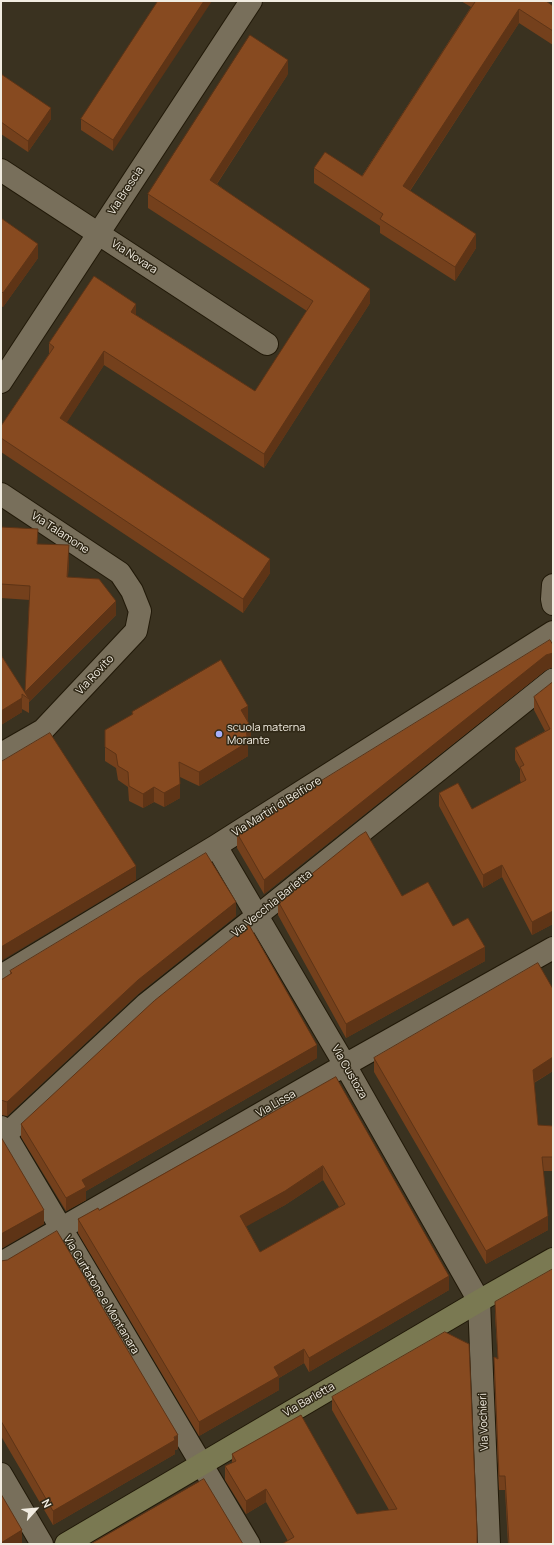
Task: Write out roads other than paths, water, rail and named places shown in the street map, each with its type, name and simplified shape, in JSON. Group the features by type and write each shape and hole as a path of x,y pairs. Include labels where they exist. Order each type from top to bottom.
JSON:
{"main road":[{"name":"Via Barletta","path":"66,1544 202,1463 553,1259"}],"street":[{"name":"Via Brescia","path":"1,382 250,1"},
{"name":"Via Novara","path":"1,170 267,344"},
{"name":"Via Talamone","path":"1,494 120,572"},
{"name":"Via Rovito","path":"1,754 44,730 136,631 140,611 132,592 120,572"},
{"path":"553,585 553,604"},
{"name":"Via Martiri di Belfiore","path":"1,976 216,846 552,631"},
{"name":"Via Vecchia Barletta","path":"2,1134 146,1004 553,679"},
{"name":"Via Custoza","path":"216,846 344,1065 479,1301"},
{"name":"Via Lissa","path":"1,1263 344,1065 553,948"},
{"name":"Via Curtatone e Montanara","path":"2,1134 202,1463 249,1544"},
{"name":"Via Vochieri","path":"479,1301 489,1544"},
{"path":"1,1474 42,1544"}],"place":[{"name":"scuola materna Morante","path":"219,734"}]}
